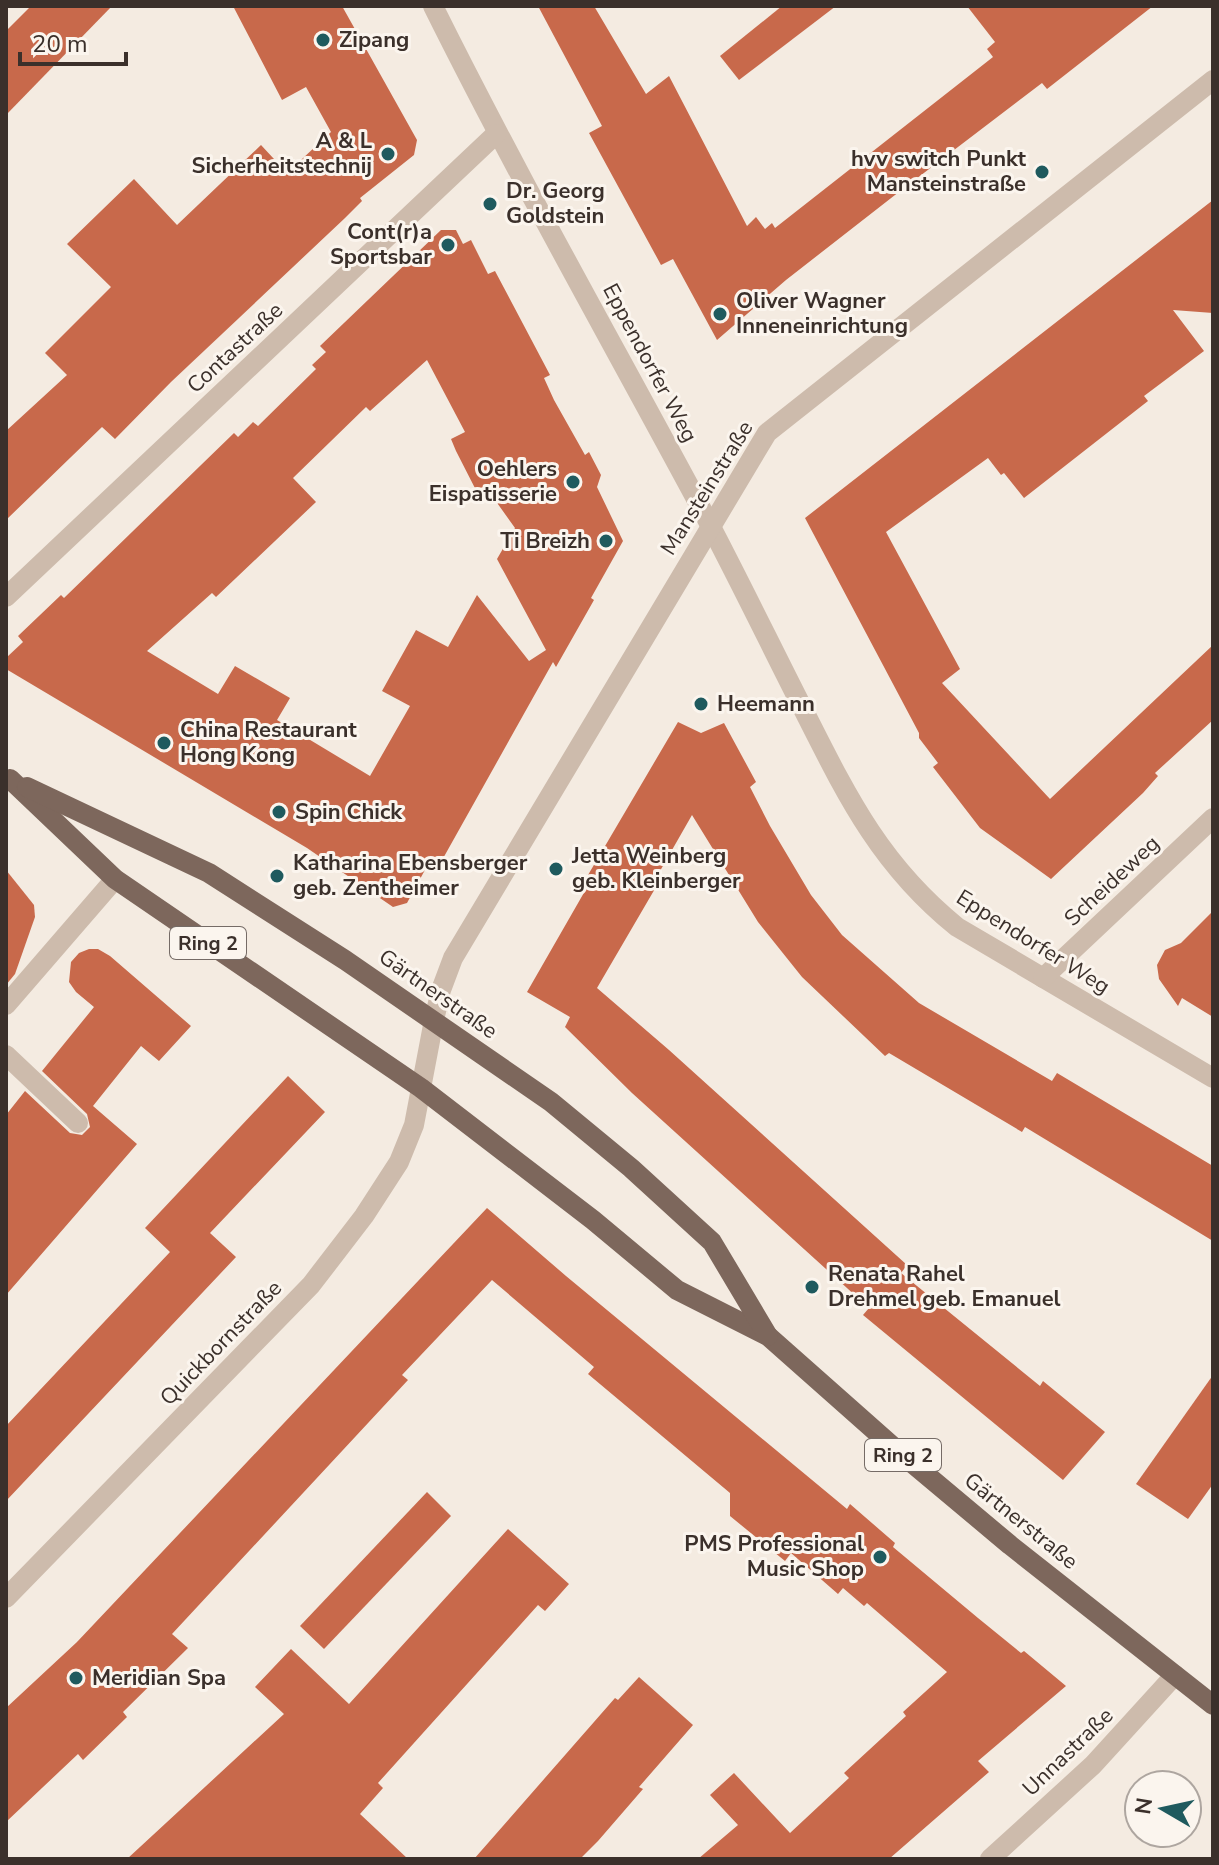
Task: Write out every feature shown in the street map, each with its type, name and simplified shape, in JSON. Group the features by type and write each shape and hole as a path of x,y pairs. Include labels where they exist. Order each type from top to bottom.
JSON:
{"main road":[{"name":"Gärtnerstraße","path":"8,778 209,873 434,1020 583,1126 712,1242 768,1336"},
{"name":"Gärtnerstraße","path":"8,778 115,879 421,1088 593,1220 677,1290 768,1336 1010,1545 1175,1675"},
{"name":"Ring 2","path":"1175,1675 1213,1705"}],"street":[{"name":"Eppendorfer Weg","path":"433,6 496,134 710,526 851,805 882,850 929,904 957,927 1213,1078"},
{"name":"Mansteinstraße","path":"421,1088 441,990 453,958 767,433 1213,80"},
{"name":"Contastraße","path":"6,597 496,134"},
{"name":"Scheideweg","path":"1043,978 1213,818"},
{"path":"6,1005 115,879"},
{"path":"6,1055 78,1123"},
{"name":"Quickbornstraße","path":"6,1598 331,1261 399,1162 414,1125 421,1088"},
{"name":"Unnastraße","path":"990,1859 1093,1765 1175,1675"}],"building":[{"path":"31,6 112,6 6,115 6,31"},
{"path":"233,6 342,6 417,140 414,155 360,198 362,201 345,218 115,439 102,427 6,520 6,431 67,375 45,353 111,287 67,244 134,179 177,225 261,145 287,173 331,132 306,87 282,100"},
{"path":"538,6 594,6 646,94 669,76 747,226 756,217 765,229 772,223 775,228 993,57 987,49 995,42 967,6 1153,6 1047,89 1042,83 895,195 786,280 717,340 673,259 661,265 589,133 602,126"},
{"path":"782,6 836,6 739,80 720,56"},
{"path":"1213,200 1213,313 1173,310 1204,351 1144,396 1148,401 1024,498 988,458 886,532 960,669 942,683 1050,799 1213,645 1213,720 1155,773 1158,776 1143,793 1051,879 980,828 933,767 938,763 919,738 805,518"},
{"path":"441,230 456,230 463,244 471,240 488,274 495,271 550,375 544,378 554,400 585,455 589,452 601,475 597,487 623,541 591,598 594,600 556,667 553,662 441,862 432,857 407,903 393,907 307,848 6,669 6,658 23,642 18,636 61,595 64,598 234,433 238,437 253,422 258,426 316,369 312,365 326,352 320,346","holes":["427,360 465,432 451,439 480,498 490,493 515,528 497,559 546,650 529,661 477,595 448,647 416,630 382,691 410,706 370,776 277,720 290,698 235,666 218,694 147,651 212,593 216,597 316,502 293,478 366,407 370,411"]},
{"path":"678,722 701,733 724,723 756,782 750,787 811,895 842,935 919,1003 1052,1081 1057,1073 1213,1166 1213,1241 1025,1127 1022,1132 889,1053 885,1056 802,977 758,922 692,815 652,885 656,887 597,988 907,1265 901,1273 1040,1386 1043,1381 1105,1432 1063,1480 863,1315 869,1308 632,1093 565,1027 570,1017 527,992 593,877 588,875"},
{"path":"6,870 34,905 35,917 15,974 6,985"},
{"path":"1213,911 1213,1017 1182,998 1178,1006 1159,979 1157,965 1165,950 1181,943"},
{"path":"98,949 110,956 191,1026 159,1061 141,1046 93,1106 137,1144 6,1295 6,1115 25,1091 70,1133 82,1135 90,1127 87,1114 42,1071 94,1007 69,982 71,962 79,953"},
{"path":"288,1076 325,1112 210,1233 236,1257 6,1501 6,1426 170,1252 145,1228"},
{"path":"487,1208 847,1509 850,1504 895,1543 893,1547 978,1618 1066,1686 978,1761 989,1772 889,1859 698,1859 738,1825 710,1795 734,1773 790,1833 849,1778 844,1773 906,1716 903,1712 947,1672 867,1603 864,1606 843,1588 838,1594 791,1553 785,1561 730,1516 730,1493 588,1374 594,1367 492,1280 402,1375 408,1380 172,1634 188,1648 123,1712 127,1717 83,1760 78,1754 6,1822 6,1708 77,1642"},
{"path":"1213,1375 1213,1484 1188,1519 1136,1484"},
{"path":"427,1492 451,1516 324,1649 300,1626"},
{"path":"508,1529 569,1584 545,1611 538,1605 378,1783 383,1788 360,1814 408,1859 127,1859 284,1714 255,1687 291,1649 349,1704"},
{"path":"639,1677 693,1725 639,1787 643,1789 598,1841 580,1859 474,1859 615,1698 618,1700"}],"place":[{"name":"Zipang","path":"323,40"},
{"name":"A & L Sicherheitstechnij","path":"388,154"},
{"name":"hvv switch Punkt Mansteinstraße","path":"1042,172"},
{"name":"Dr. Georg Goldstein","path":"490,204"},
{"name":"Cont(r)a Sportsbar","path":"448,245"},
{"name":"Oliver Wagner Inneneinrichtung","path":"720,314"},
{"name":"Oehlers Eispatisserie","path":"573,482"},
{"name":"Ti Breizh","path":"606,541"},
{"name":"Heemann","path":"701,704"},
{"name":"China Restaurant Hong Kong","path":"164,743"},
{"name":"Spin Chick","path":"279,812"},
{"name":"Jetta Weinberg geb. Kleinberger","path":"556,869"},
{"name":"Katharina Ebensberger geb. Zentheimer","path":"277,876"},
{"name":"Renata Rahel Drehmel geb. Emanuel","path":"812,1287"},
{"name":"PMS Professional Music Shop","path":"880,1557"},
{"name":"Meridian Spa","path":"76,1678"}]}
